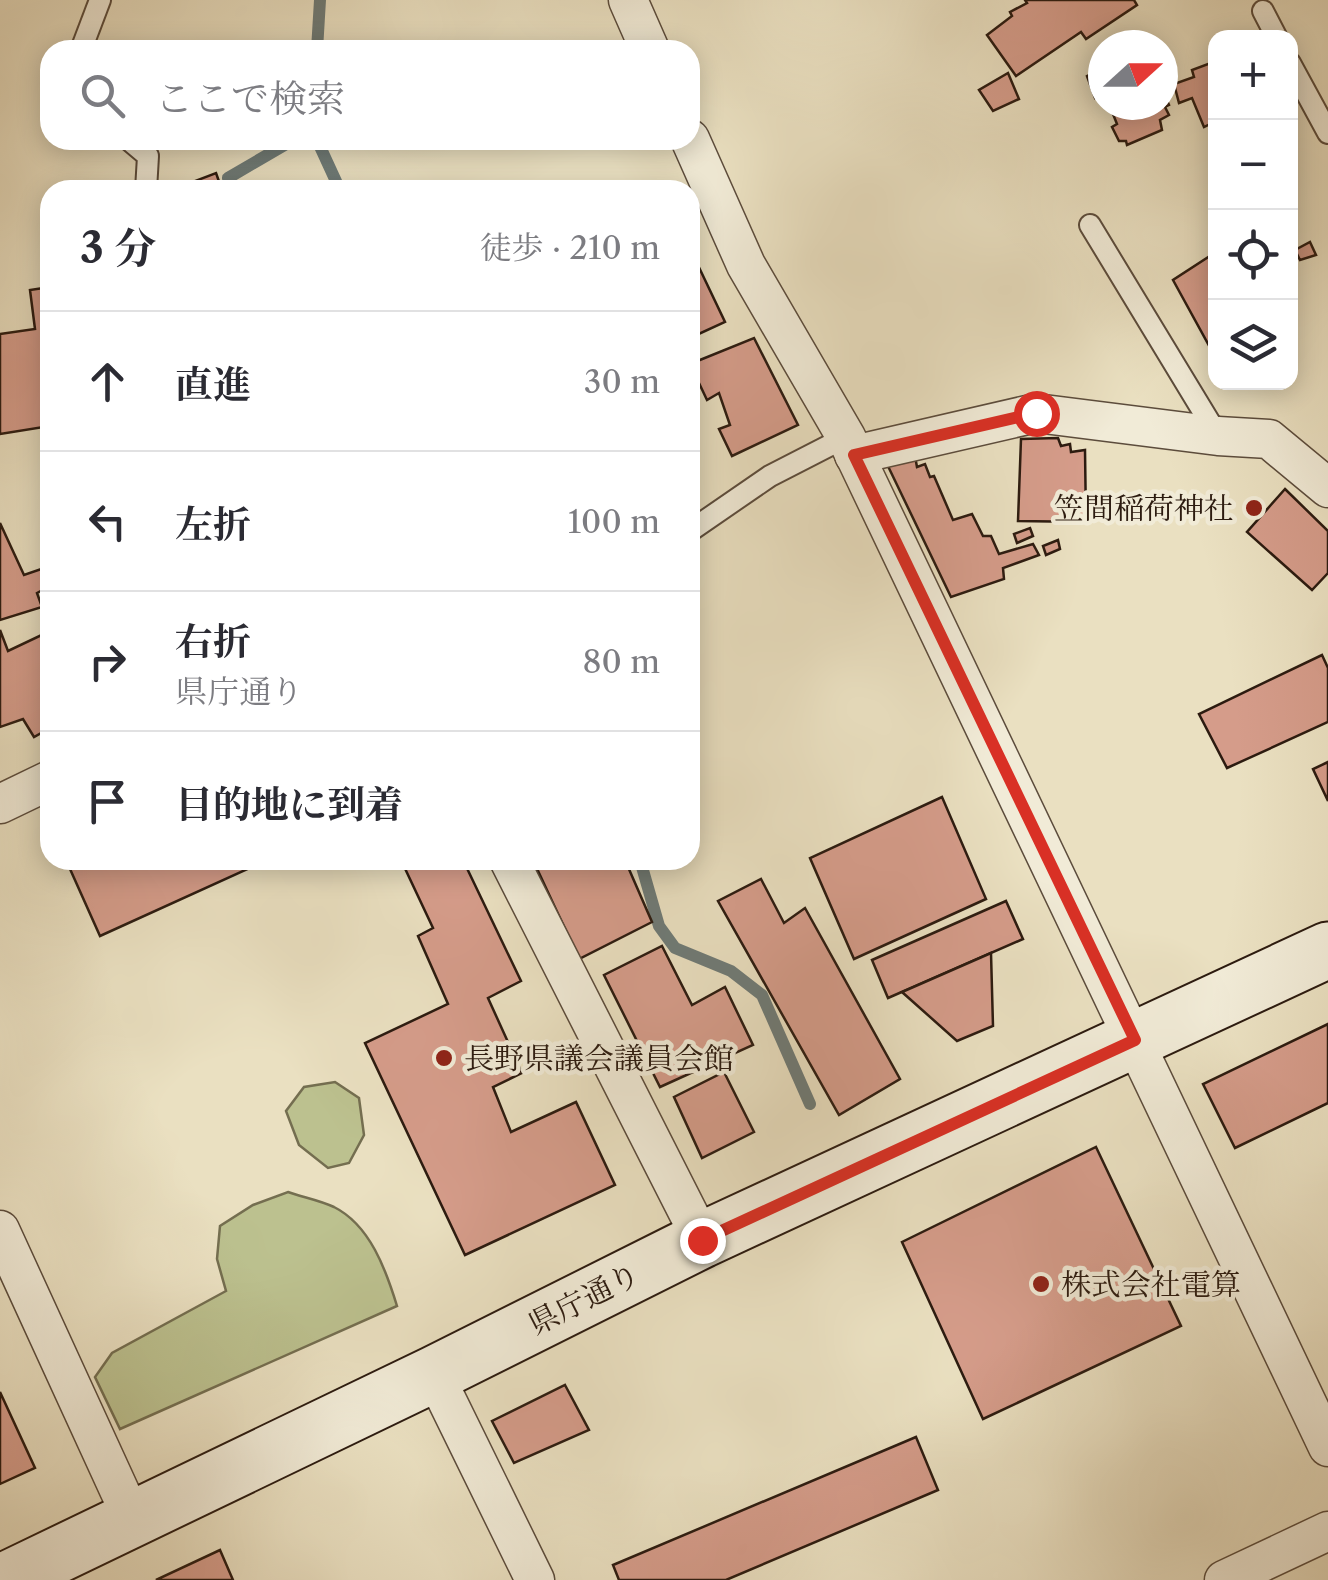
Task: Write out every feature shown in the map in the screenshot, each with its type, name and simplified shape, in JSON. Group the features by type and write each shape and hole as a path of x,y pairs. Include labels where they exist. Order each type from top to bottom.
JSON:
{"main road":[{"name":"県庁通り","path":"6,1580 702,1240 1328,950"}],"street":[{"path":"628,0 646,40"},
{"path":"695,150 746,266 850,446 1328,1448"},
{"path":"850,446 1036,413 1269,439 1328,488"},
{"path":"0,804 40,785"},
{"path":"514,870 702,1240"},
{"path":"0,1230 132,1518"},
{"path":"434,1374 536,1580"},
{"path":"1224,1580 1328,1530"}],"lane":[{"path":"85,40 100,0"},
{"path":"1263,11 1273,30"},
{"path":"1298,77 1328,133"},
{"path":"141,150 148,156 147,180"},
{"path":"1090,225 1218,436"},
{"path":"700,524 770,476 850,446"}],"green space":[{"path":"335,1082 359,1098 364,1135 349,1163 328,1168 299,1145 286,1111 304,1087"},
{"path":"288,1192 334,1207 357,1225 382,1264 397,1306 120,1429 95,1377 112,1353 226,1291 217,1259 220,1226 253,1205"}],"building":[{"path":"1025,0 1134,0 1137,5 1100,30 1088,30 1086,39 1081,32 1016,76 987,35 1012,16 1010,12 1027,3"},
{"path":"1208,64 1208,125 1204,127 1192,98 1179,103 1178,99 1178,83 1194,77 1192,70"},
{"path":"1008,73 1019,99 993,111 979,90"},
{"path":"1115,120 1160,120 1162,130 1127,145 1126,141 1119,141 1112,127 1117,124"},
{"path":"216,173 218,180 198,180"},
{"path":"1310,242 1316,255 1300,260 1298,248"},
{"path":"1208,257 1208,344 1173,280"},
{"path":"700,270 725,322 700,333"},
{"path":"40,288 40,428 0,434 0,334 35,329 30,290"},
{"path":"754,338 798,425 732,456 719,429 730,425 719,393 707,400 700,385 700,360"},
{"path":"1058,438 1061,446 1070,444 1071,452 1085,450 1086,522 1018,521 1021,439"},
{"path":"914,451 917,467 925,464 930,477 934,476 953,520 972,514 983,536 991,536 999,554 1033,544 1039,555 1003,568 1004,579 951,597 886,462"},
{"path":"1285,489 1328,531 1328,573 1312,590 1247,532"},
{"path":"0,523 24,575 40,569 40,608 0,620"},
{"path":"1030,528 1033,536 1017,543 1014,534"},
{"path":"1058,540 1060,549 1046,555 1043,546"},
{"path":"0,630 8,651 40,636 40,734 34,737 23,719 0,727"},
{"path":"1322,655 1328,668 1328,722 1227,768 1199,714"},
{"path":"1328,762 1328,801 1313,769"},
{"path":"942,797 986,899 854,959 810,858"},
{"path":"70,870 245,870 100,936"},
{"name":"長野県議会議員会館","path":"406,870 468,870 521,981 488,998 522,1073 493,1087 511,1132 576,1102 615,1185 465,1255 365,1043 448,1004 418,936 433,928"},
{"path":"538,870 629,870 652,922 579,959"},
{"path":"761,879 784,923 805,908 900,1079 839,1115 718,901"},
{"path":"1006,901 1023,939 888,998 872,960"},
{"path":"662,946 692,1005 725,987 753,1045 660,1087 604,975"},
{"path":"991,953 993,1026 957,1041 902,992"},
{"path":"1328,1024 1328,1103 1235,1148 1203,1084"},
{"path":"724,1072 754,1132 702,1158 674,1097"},
{"name":"株式会社電算","path":"1096,1147 1181,1326 983,1419 902,1242"},
{"path":"565,1385 589,1430 514,1463 492,1421"},
{"path":"0,1392 35,1468 0,1484"},
{"path":"916,1437 938,1490 726,1580 619,1580 613,1565"},
{"path":"220,1550 233,1580 156,1580"}],"waterway":[{"path":"318,40 320,0"},
{"path":"228,180 276,150"},
{"path":"322,150 335,180"},
{"path":"643,870 659,926 675,948 731,971 762,995 810,1104"}],"place":[{"name":"笠間稲荷神社","path":"1254,508"},
{"name":"長野県議会議員会館","path":"444,1058"},
{"name":"株式会社電算","path":"1041,1284"}],"route":[{"path":"702,1240 1135,1040 854,455 1036,413"}]}
